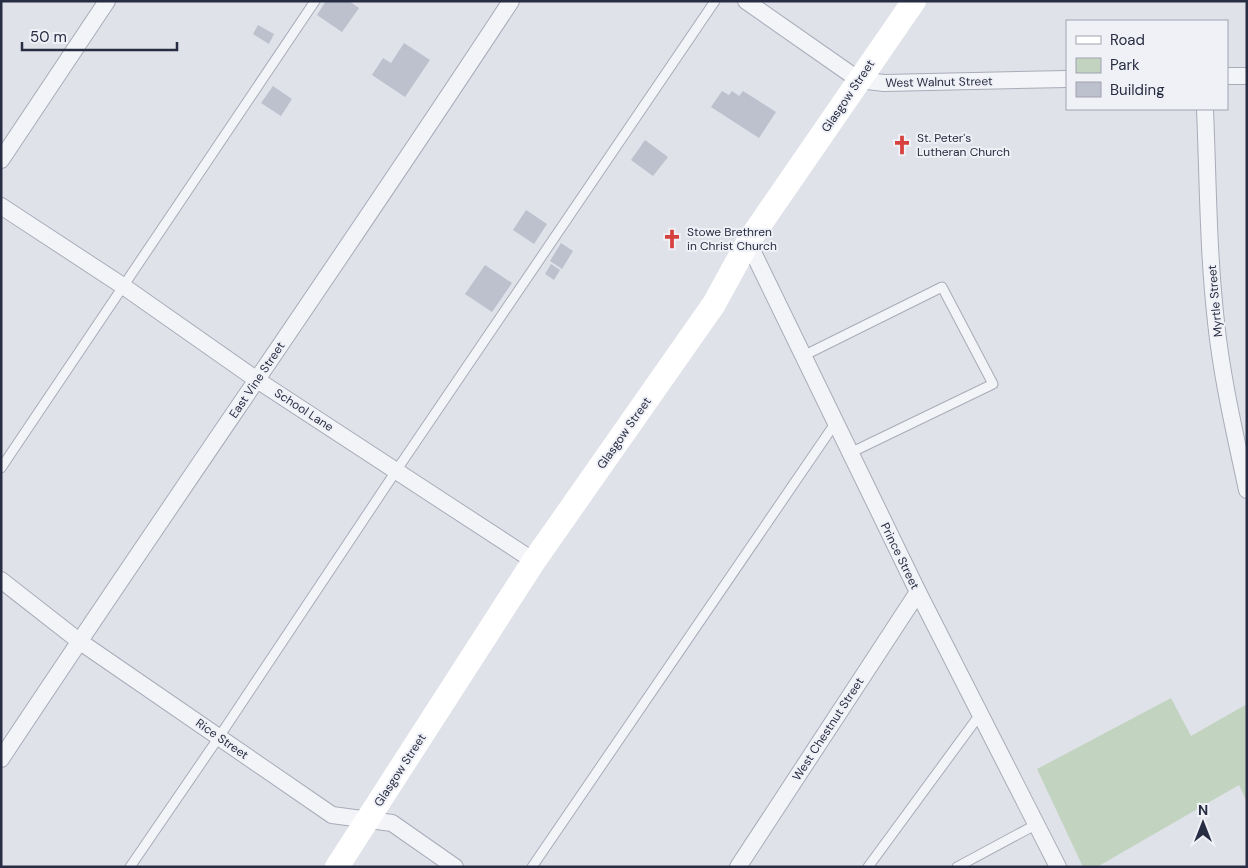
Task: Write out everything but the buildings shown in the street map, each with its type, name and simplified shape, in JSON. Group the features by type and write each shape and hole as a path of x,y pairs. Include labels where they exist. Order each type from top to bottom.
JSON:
{"street":[{"path":"1,160 107,1"},
{"name":"East Vine Street","path":"1,759 511,1"},
{"name":"West Walnut Street","path":"746,1 859,80 884,83 1066,79"},
{"name":"Glasgow Street","path":"337,867 534,561 714,304 748,242 914,1"},
{"path":"1228,76 1247,76"},
{"name":"Myrtle Street","path":"1205,110 1212,273 1216,321 1224,384 1247,490"},
{"name":"School Lane","path":"1,206 123,286 257,380 534,561"},
{"name":"Prince Street","path":"748,242 918,592 1058,867"},
{"name":"Rice Street","path":"1,580 79,641 332,815 392,823 455,867"},
{"name":"West Chestnut Street","path":"738,867 918,592"}],"lane":[{"path":"1,468 315,1"},
{"path":"130,867 219,737 396,470 715,1"},
{"path":"803,356 942,286 993,384 850,453"},
{"path":"532,867 836,422"},
{"path":"868,867 981,713"},
{"path":"958,867 1037,824"}],"green space":[{"path":"1171,698 1191,736 1247,704 1247,802 1239,785 1097,867 1083,867 1037,769"}],"place":[{"name":"St. Peter's Lutheran Church","path":"902,145"},
{"name":"Stowe Brethren in Christ Church","path":"672,239"}]}
